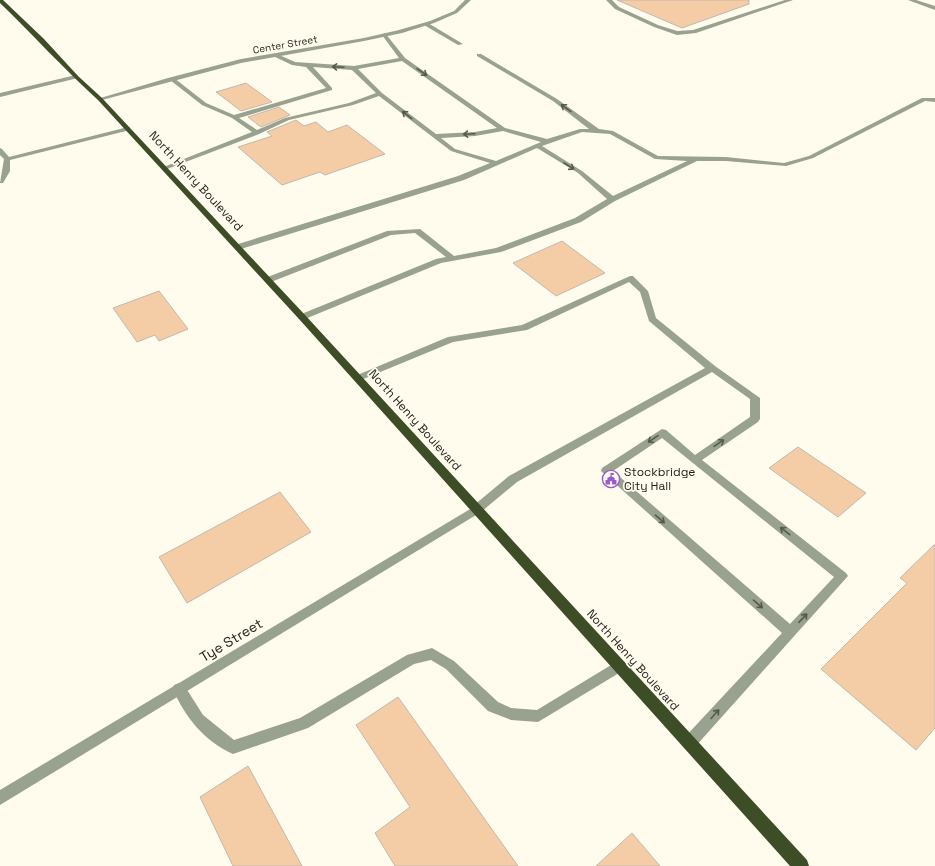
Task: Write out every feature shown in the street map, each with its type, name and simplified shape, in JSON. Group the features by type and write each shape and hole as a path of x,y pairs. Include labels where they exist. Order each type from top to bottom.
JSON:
{"highway":[{"name":"North Henry Boulevard","path":"0,0 42,40 76,77 100,99 165,168 358,378 801,866"}],"street":[{"name":"Center Street","path":"100,99 241,61 385,35 426,24 441,19 465,6 468,0"},
{"path":"609,0 617,8 656,26 676,33 694,32 790,0"},
{"path":"911,0 935,8"},
{"path":"426,24 460,44"},
{"path":"385,35 403,59 503,129 528,137 548,141"},
{"path":"275,55 294,64 354,68 385,60 403,59"},
{"path":"479,55 555,100 597,131"},
{"path":"234,117 330,89 308,65"},
{"path":"354,68 380,94 453,150 496,163"},
{"path":"0,95 76,77"},
{"path":"172,79 204,104 234,117 256,133"},
{"path":"165,168 256,133 287,119 351,104 380,94"},
{"path":"238,247 461,178 548,141 582,130 611,132 657,158 726,158 784,165 811,157 924,99 935,100"},
{"path":"7,159 128,129"},
{"path":"434,136 475,134 503,129"},
{"path":"536,146 580,172 612,199"},
{"path":"0,150 7,159 6,171 0,181"},
{"path":"302,317 439,261 498,250 578,220 612,199 696,158"},
{"path":"268,280 390,233 417,231 452,258"},
{"path":"358,378 451,339 524,328 630,278 644,291 652,319 712,368 755,398 755,419 695,460"},
{"name":"Tye Street","path":"0,798 477,509 513,479 712,368"},
{"path":"689,742 842,576 662,433 606,471 790,632"},
{"path":"179,689 198,720 233,747 303,723 411,659 432,654 450,665 493,707 511,714 538,716 620,666"}],"building":[{"path":"617,0 749,0 749,4 682,28"},
{"path":"246,83 272,102 241,111 216,92"},
{"path":"279,107 290,115 261,127 248,117"},
{"path":"296,120 304,126 316,122 328,132 347,125 385,154 325,175 320,172 282,185 238,147 272,136 267,132"},
{"path":"562,241 605,273 556,296 513,263"},
{"path":"159,291 188,329 159,341 155,335 137,342 113,308"},
{"path":"798,447 866,493 838,517 769,468"},
{"path":"280,492 311,532 187,603 159,557"},
{"path":"935,544 935,728 916,750 821,669 907,583 900,578"},
{"path":"398,697 518,866 395,866 375,833 410,807 356,725"},
{"path":"248,766 302,866 233,866 200,797"},
{"path":"632,833 660,866 596,866"}],"place":[{"name":"Stockbridge City Hall","path":"611,479"}]}
